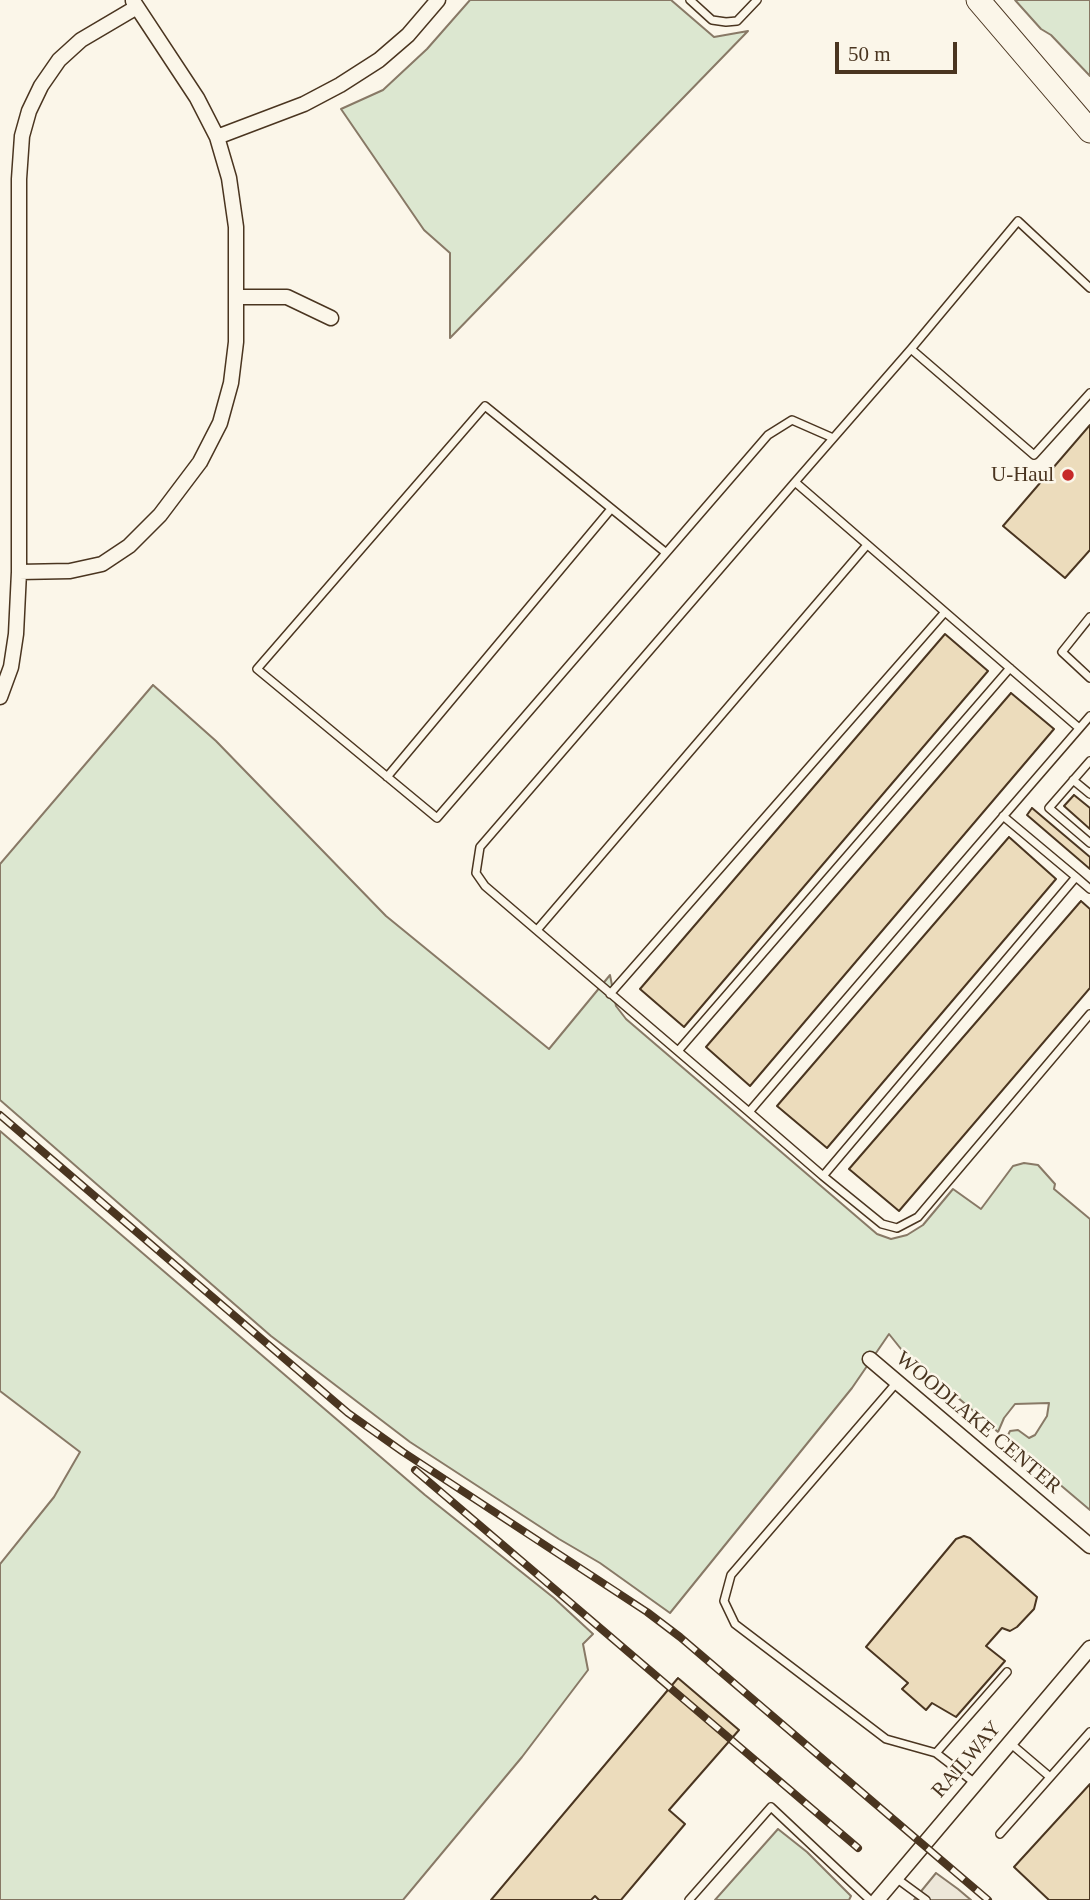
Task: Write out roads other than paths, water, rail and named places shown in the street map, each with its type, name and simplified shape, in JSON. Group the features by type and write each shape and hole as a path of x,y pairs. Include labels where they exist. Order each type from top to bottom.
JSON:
{"main road":[{"path":"978,0 1090,131"}],"street":[{"path":"217,137 304,104 340,85 379,60 408,35 438,0"},
{"path":"0,697 11,667 16,634 19,572 19,179 22,136 29,111 41,86 59,60 81,40 134,4 197,98 217,137 229,178 236,227 236,342 231,383 220,423 200,462 160,515 129,546 102,564 71,571 19,572"},
{"path":"236,297 288,296 331,318"},
{"name":"WOODLAKE CENTER","path":"870,1359 1090,1546"},
{"name":"RAILWAY","path":"877,1900 1090,1648"}],"lane":[{"path":"690,0 712,20 726,22 737,21 757,0"},
{"path":"1090,288 1018,221 911,349 480,847 476,873 485,886 823,1176 882,1224 897,1228 918,1217 1090,1013"},
{"path":"911,349 1034,455 1090,394"},
{"path":"664,552 485,406 257,669 437,818 664,552 768,435 792,420 833,438"},
{"path":"795,482 1079,728"},
{"path":"387,777 611,509"},
{"path":"537,930 867,545"},
{"path":"610,993 944,612"},
{"path":"1090,617 1062,652 1090,678"},
{"path":"678,1051 1010,668"},
{"path":"749,1112 1090,716"},
{"path":"1090,761 1049,808 1090,843"},
{"path":"1073,780 1090,794"},
{"path":"1003,816 1090,889"},
{"path":"823,1176 1076,877"},
{"path":"898,1381 731,1575 724,1601 735,1623 886,1739 936,1753 975,1783"},
{"path":"936,1753 1007,1672"},
{"path":"1000,1834 1090,1732"},
{"path":"1010,1743 1050,1777"},
{"path":"689,1900 771,1807 870,1900"},
{"path":"896,1878 926,1900"}],"railway":[{"path":"0,1115 348,1413 647,1612 680,1637 988,1900"},
{"path":"415,1470 858,1848"}],"place":[{"name":"U-Haul","path":"1068,475"}]}
